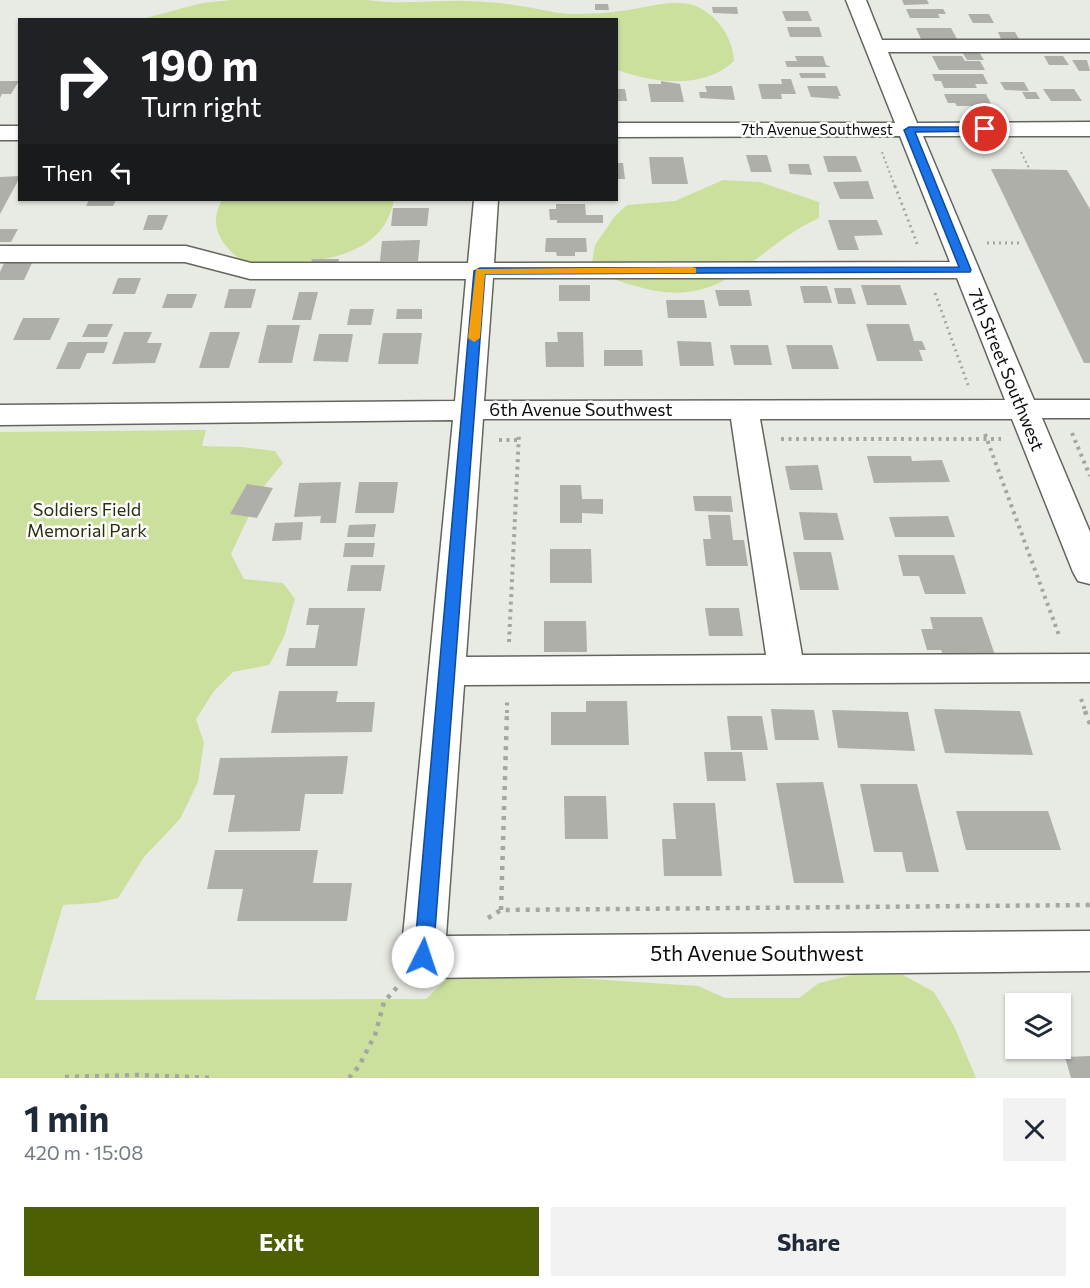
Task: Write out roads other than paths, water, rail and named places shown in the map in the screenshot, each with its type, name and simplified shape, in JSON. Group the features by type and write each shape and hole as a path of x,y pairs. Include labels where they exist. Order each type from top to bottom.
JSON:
{"street":[{"name":"7th Street Southwest","path":"856,0 1090,572"},
{"path":"875,46 1090,46"},
{"name":"7th Avenue Southwest","path":"618,130 1090,129"},
{"path":"0,133 18,132"},
{"path":"486,201 446,671 1080,668"},
{"path":"0,254 186,254 250,271 966,270"},
{"name":"6th Avenue Southwest","path":"0,415 467,410 746,424 1022,409 1090,408"},
{"path":"746,424 786,670"},
{"name":"5th Avenue Southwest","path":"446,671 423,957 1090,951"}],"park label":[{"name":"Soldiers Field Memorial Park","path":"87,520"}]}
